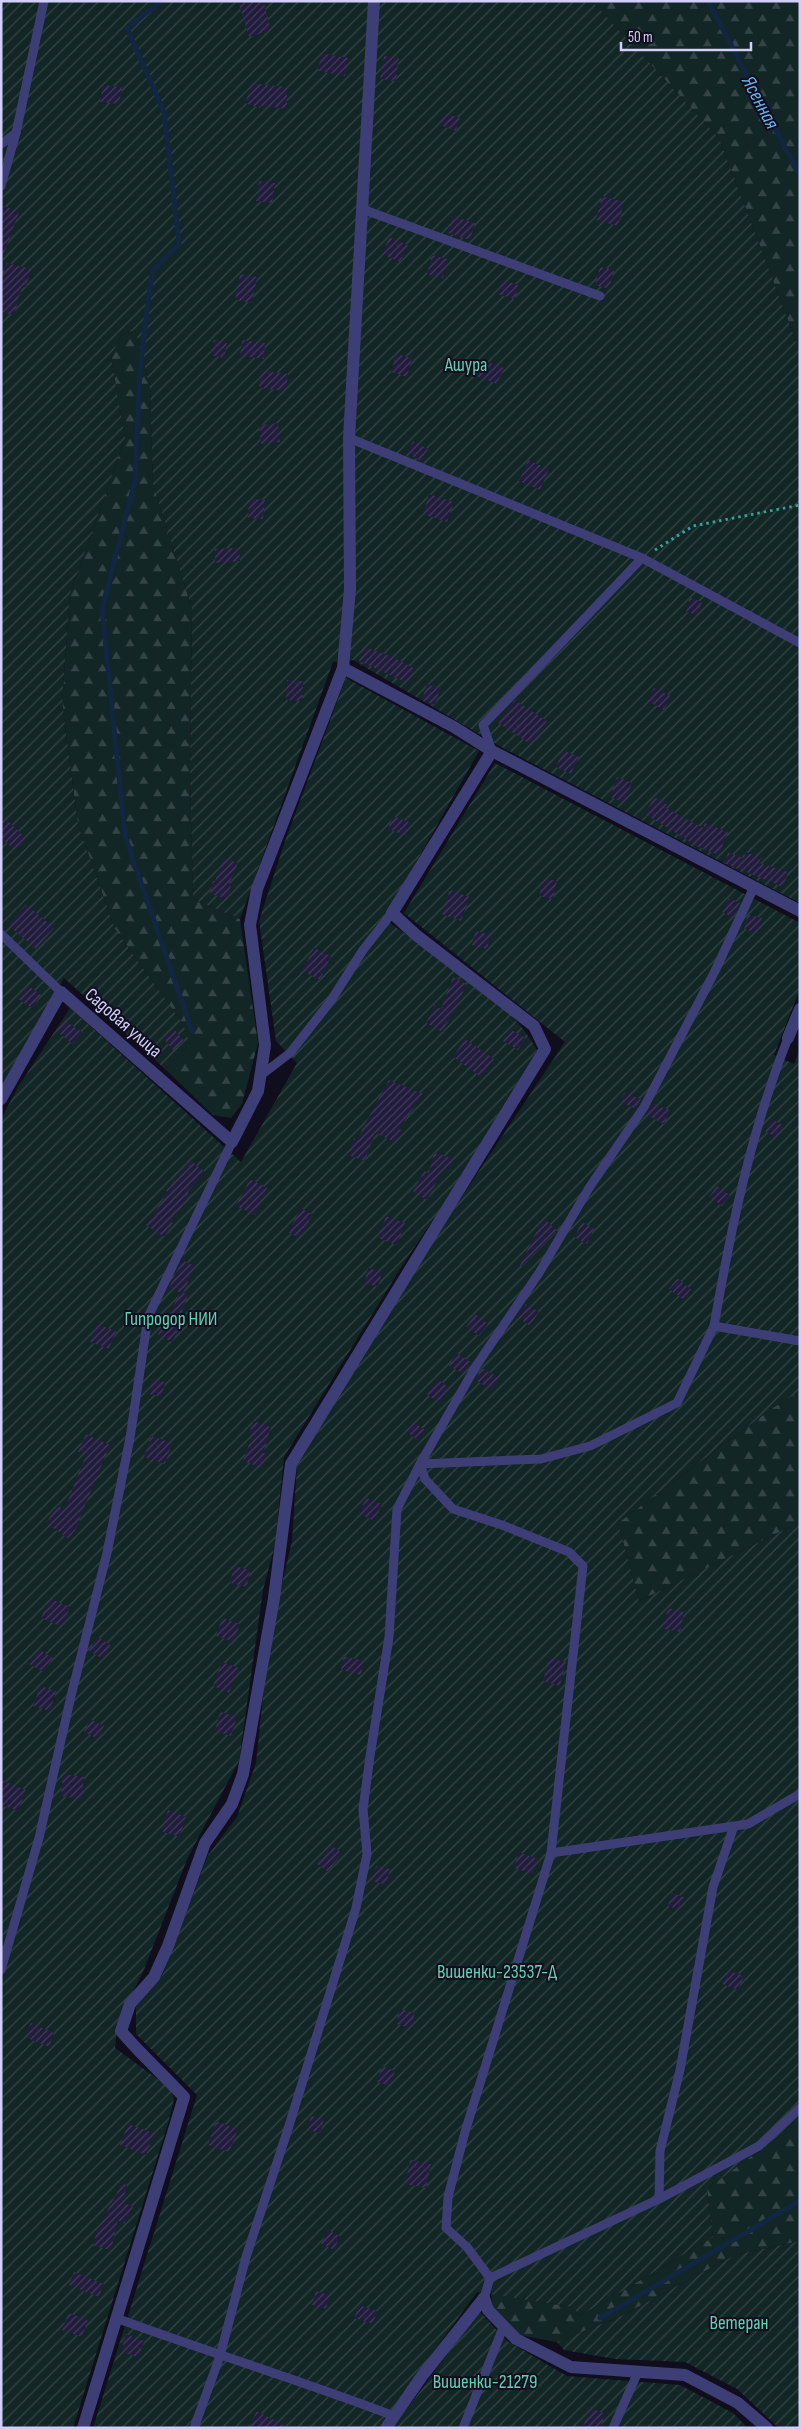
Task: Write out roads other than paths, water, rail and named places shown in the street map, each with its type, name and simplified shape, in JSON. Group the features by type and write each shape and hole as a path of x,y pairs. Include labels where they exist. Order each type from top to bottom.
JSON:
{"street":[{"path":"232,1142 258,1091 265,1045 250,926 257,889 343,668 350,589 349,438 374,1"},
{"path":"343,668 454,728 492,751 799,910"},
{"path":"83,2428 184,2096 157,2068 141,2056 122,2031 130,2004 154,1977 168,1946 205,1843 232,1804 243,1774 276,1588 291,1464 545,1049 534,1026 416,935 392,913 492,751"},
{"name":"Садовая улица","path":"1,1099 62,992 232,1142"},
{"path":"788,1038 800,1009"},
{"path":"484,2298 488,2310 503,2328 516,2339 571,2367 685,2374 738,2403 767,2428"},
{"path":"386,2428 422,2376 484,2298"}],"lane":[{"path":"1,186 16,133 44,1"},
{"path":"1,144 16,133"},
{"path":"362,209 600,296"},
{"path":"349,438 642,558 800,643"},
{"path":"492,751 483,725 642,558"},
{"path":"194,2428 220,2356 246,2257 288,2129 356,1908 367,1854 364,1809 380,1682 389,1637 397,1509 420,1464 476,1366 539,1273 589,1188 644,1107 715,971 754,886"},
{"path":"260,1076 290,1053 330,1002 363,950 392,913"},
{"path":"1,934 62,992"},
{"path":"420,1464 541,1459 590,1446 677,1403 714,1326 728,1241 747,1163 770,1081 788,1038"},
{"path":"1,1970 39,1838 107,1553 130,1438 148,1317 232,1142"},
{"path":"714,1326 800,1341"},
{"path":"420,1464 425,1479 453,1509 502,1525 569,1552 584,1566 551,1853 483,2068 448,2197 446,2228 467,2247 490,2278"},
{"path":"551,1853 748,1824 800,1794"},
{"path":"659,2199 660,2150 680,2070 713,1887 734,1826"},
{"path":"484,2298 490,2278 659,2199 759,2146 800,2108"},
{"path":"116,2318 220,2356 332,2392 394,2416"},
{"path":"463,2428 503,2328"},
{"path":"613,2428 638,2372"}],"waterway":[{"path":"161,1 127,28 164,112 179,244 152,271 140,369 135,481 102,609 125,836 192,1031"},
{"name":"Ясенная","path":"708,1 800,176"},
{"path":"600,2318 800,2201"}],"park label":[{"name":"Ашура","path":"466,364"},
{"name":"Гипродор НИИ","path":"171,1318"},
{"name":"Вишенки-23537-Д","path":"497,1971"},
{"name":"Ветеран","path":"739,2322"},
{"name":"Вишенки-21279","path":"485,2381"}]}
